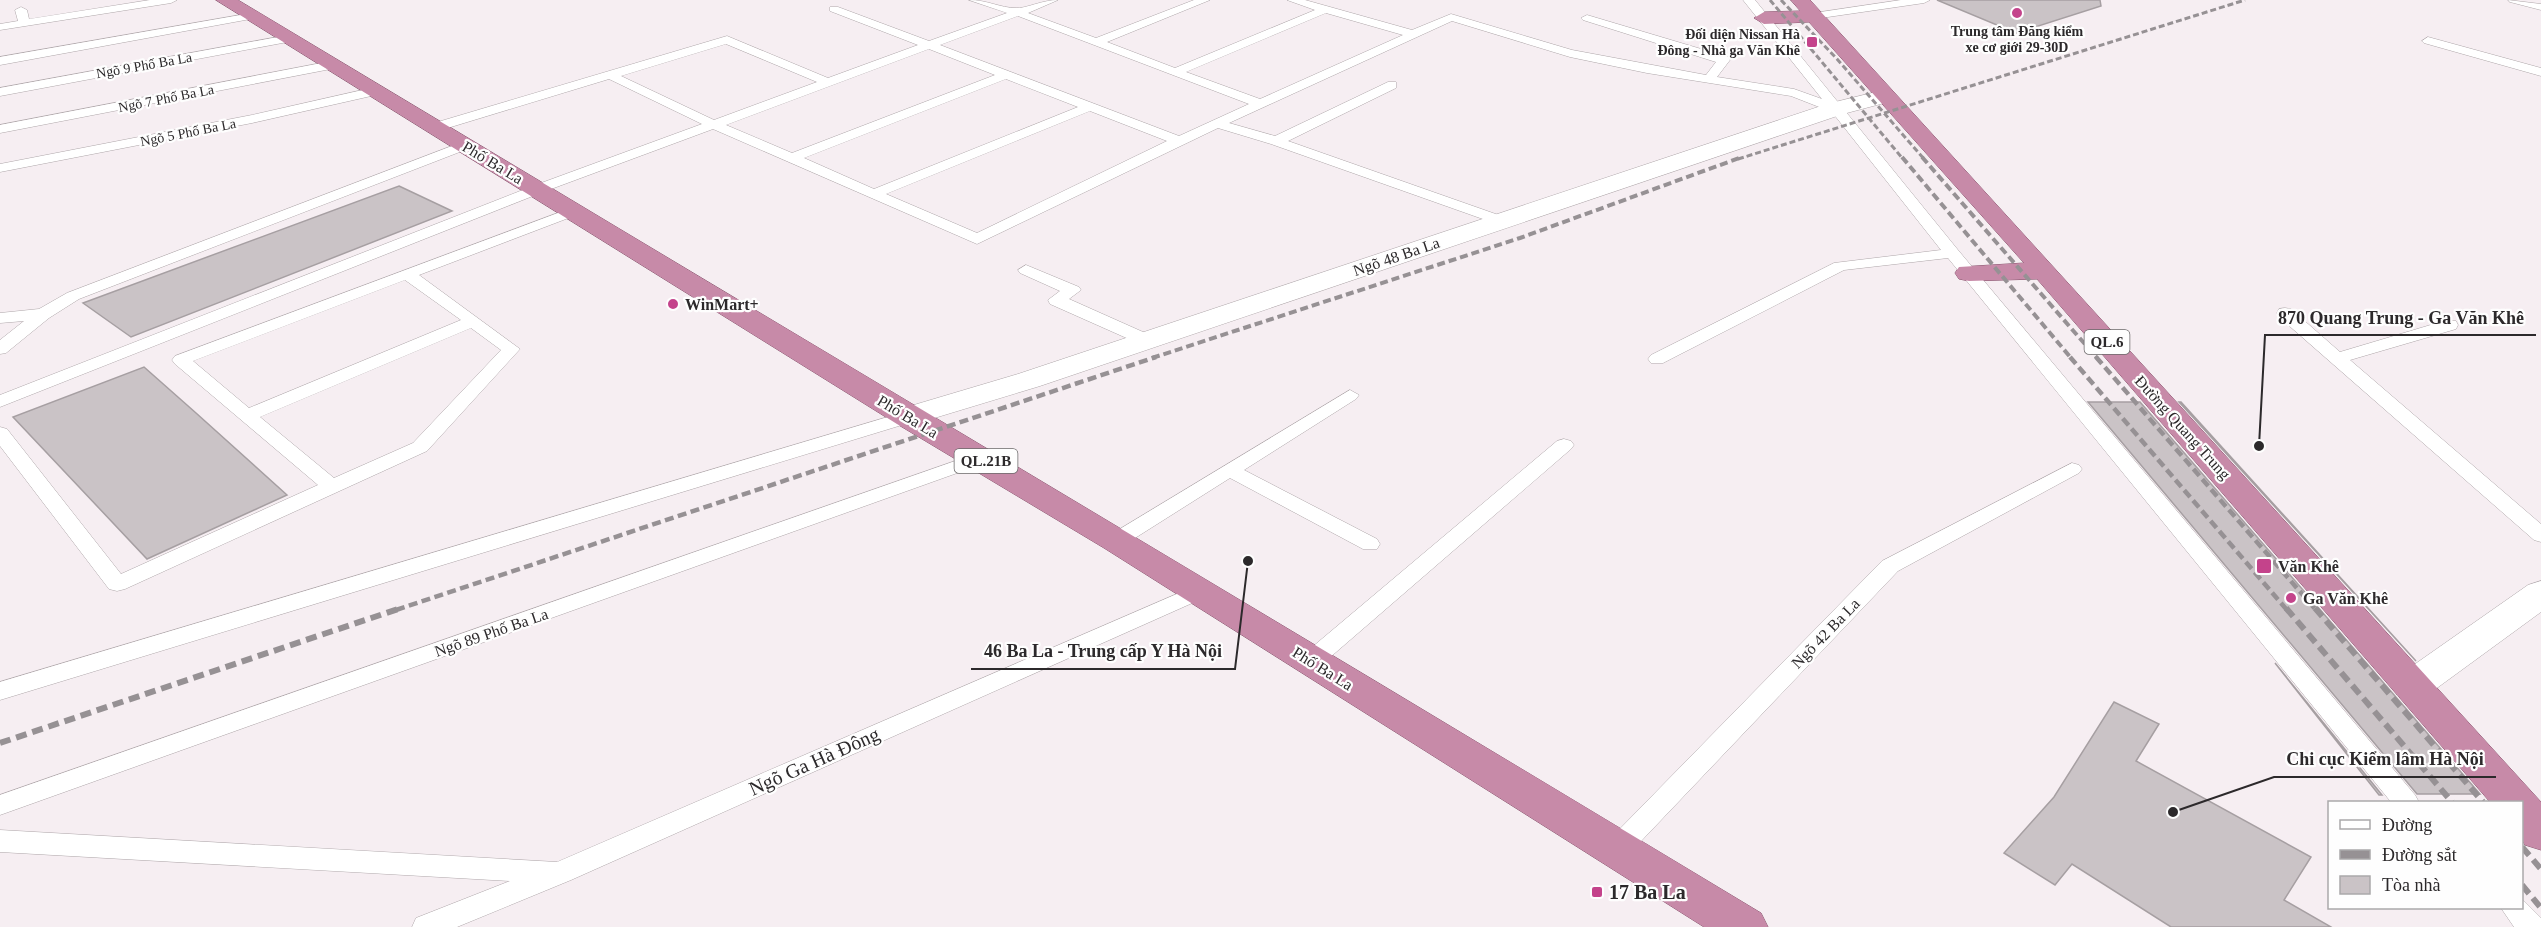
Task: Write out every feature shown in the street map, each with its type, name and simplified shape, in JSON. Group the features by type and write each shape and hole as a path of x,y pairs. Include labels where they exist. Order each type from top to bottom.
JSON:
{"highway":[{"name":"Phố Ba La","path":"238,8 538,189 908,417 1117,540 1744,927"},
{"path":"1764,18 1807,8"},
{"name":"Đường Quang Trung","path":"1807,8 2044,271 2511,801"},
{"path":"1961,263 2044,271"}],"street":[{"name":"Ngõ 48 Ba La","path":"908,417 1146,340 1835,109 1884,96"},
{"path":"2412,686 2541,594"}],"lane":[{"path":"0,27 171,0"},
{"path":"975,0 1016,12 1261,104"},
{"path":"0,401 538,189 1052,0"},
{"path":"1096,42 1204,0"},
{"path":"1293,0 1413,34"},
{"path":"1749,0 1961,263 2405,801"},
{"path":"1877,0 1889,5"},
{"path":"1807,8 1889,5 1924,0"},
{"path":"2514,0 2541,7"},
{"path":"0,61 238,8"},
{"path":"834,9 1179,141"},
{"path":"1175,72 1326,9"},
{"path":"21,10 24,23"},
{"path":"610,75 713,124 977,239 1179,141 1451,17 1570,53 1794,93 1835,109"},
{"path":"1587,18 1724,60 1709,79"},
{"name":"Ngõ 9 Phố Ba La","path":"0,92 289,39"},
{"path":"436,127 727,40 827,82"},
{"path":"2428,41 2541,72"},
{"name":"Ngõ 7 Phố Ba La","path":"0,129 332,65"},
{"path":"792,158 1005,75"},
{"path":"1276,141 1392,86"},
{"name":"Ngõ 5 Phố Ba La","path":"0,168 252,119 376,91"},
{"path":"874,194 1089,107"},
{"path":"1217,124 1276,141 1502,221"},
{"path":"0,350 43,314 73,296 465,145"},
{"path":"332,487 181,360 574,211"},
{"path":"1657,359 1840,266 1961,263"},
{"path":"1026,270 1073,290 1056,300 1146,340"},
{"path":"0,433 117,584 420,447 511,349 406,273"},
{"path":"2285,313 2541,535"},
{"path":"0,318 43,314"},
{"path":"246,416 474,321"},
{"path":"2337,358 2450,325"},
{"path":"1117,540 1350,395"},
{"path":"0,691 908,417"},
{"path":"1312,660 1564,445"},
{"name":"Ngõ 89 Phố Ba La","path":"0,805 981,458"},
{"name":"Ngõ 42 Ba La","path":"1617,849 1890,567 2072,469"},
{"path":"1230,470 1370,544"},
{"name":"Ngõ Ga Hà Đông","path":"441,925 1200,591"},
{"path":"0,841 561,872"},
{"path":"2516,909 2531,927"}],"building":[{"name":"Trung tâm Đăng kiểm xe cơ giới 29-30D","path":"1937,0 2100,0 2101,6 2016,33"},
{"path":"399,186 452,211 131,337 83,303"},
{"path":"144,367 287,495 147,559 13,417"},
{"path":"2088,402 2140,402 2480,794 2417,794"},
{"path":"2179,402 2181,402 2416,661"},
{"path":"2275,663 2382,795 2379,795"},
{"path":"2114,702 2159,724 2136,761 2311,857 2284,900 2331,927 2171,927 2072,864 2055,885 2004,853 2054,797"}],"railway":[{"path":"1770,0 1869,118"},
{"path":"1781,0 1884,113"},
{"path":"1884,113 2245,0"},
{"path":"1869,118 1884,113"},
{"path":"1884,113 1924,159"},
{"path":"1738,159 1869,118"},
{"path":"1869,118 1903,159"},
{"path":"1152,358 1520,238 1742,157"},
{"path":"1902,157 2071,358"},
{"path":"1922,157 2097,358"},
{"path":"396,610 1156,357"},
{"path":"2070,357 2287,610"},
{"path":"2096,357 2316,610"},
{"path":"0,743 401,608"},
{"path":"2286,608 2451,801"},
{"path":"2315,608 2482,801"},
{"path":"2523,848 2541,869"},
{"path":"2523,886 2541,908"}],"place":[{"name":"Trung tâm Đăng kiểm xe cơ giới 29-30D","path":"2017,13"},
{"name":"Đối diện Nissan Hà Đông - Nhà ga Văn Khê","path":"1812,42"},
{"name":"WinMart+","path":"673,304"},
{"name":"870 Quang Trung - Ga Văn Khê","path":"2259,446"},
{"name":"46 Ba La - Trung cấp Y Hà Nội","path":"1248,561"},
{"name":"Văn Khê","path":"2264,566"},
{"name":"Ga Văn Khê","path":"2291,598"},
{"name":"Chi cục Kiểm lâm Hà Nội","path":"2173,812"},
{"name":"17 Ba La","path":"1597,892"}]}
